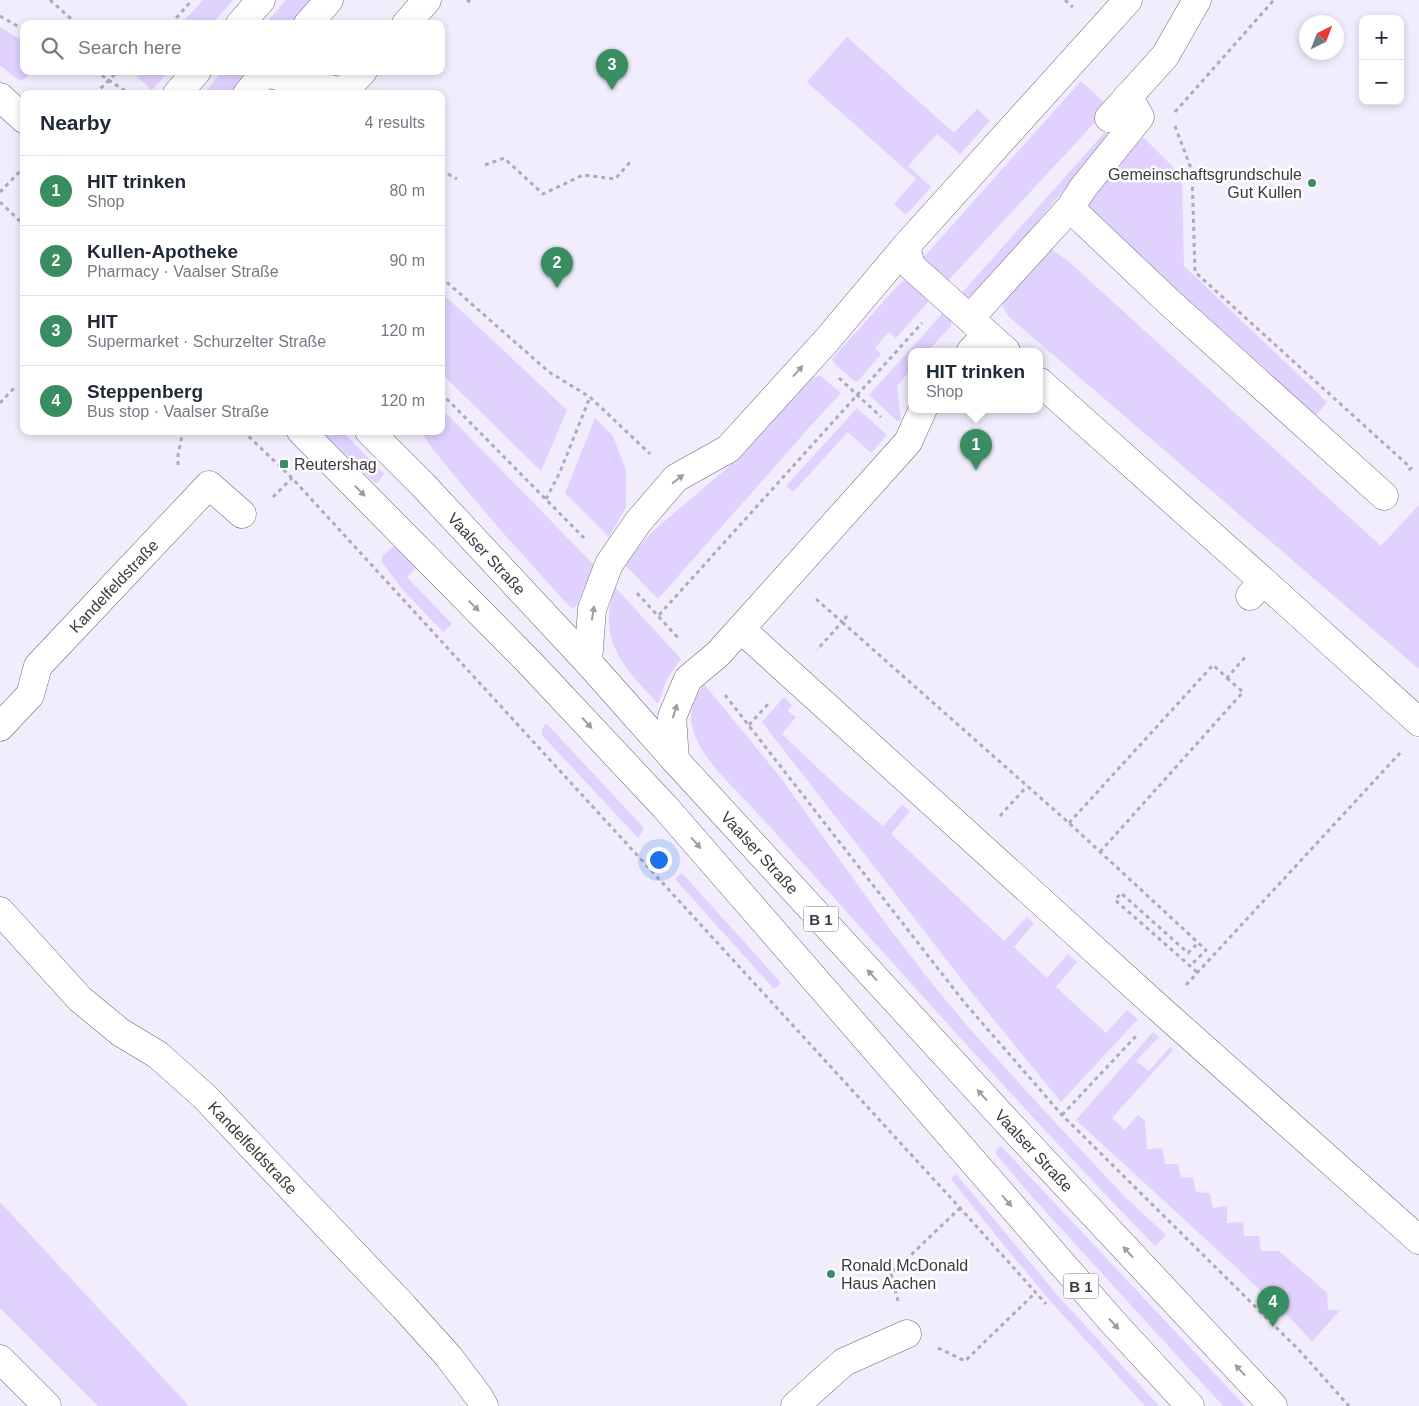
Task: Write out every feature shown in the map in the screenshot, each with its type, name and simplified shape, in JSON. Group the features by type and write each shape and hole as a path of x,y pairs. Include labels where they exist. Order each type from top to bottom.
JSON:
{"main road":[{"path":"244,20 261,0"},
{"path":"312,20 329,0"},
{"path":"410,20 427,0"},
{"path":"588,662 592,609 609,564 638,522 676,478 728,449 820,347 906,246 1128,0"},
{"path":"1109,118 1165,56 1197,0"},
{"path":"180,90 194,75"},
{"path":"250,90 263,75"},
{"path":"277,75 335,90"},
{"path":"345,90 358,75"},
{"path":"906,246 911,266 946,297 983,339 1083,188 1140,117 1128,96"},
{"path":"0,97 20,115"},
{"path":"1070,208 1169,302 1384,496"},
{"path":"1043,385 1256,589 1419,722"},
{"path":"675,760 672,716 688,679 718,654 741,630 908,442 921,413"},
{"name":"B 1","path":"305,435 529,662 665,807 1103,1312 1190,1406"},
{"name":"Vaalser Straße","path":"373,435 423,485 588,662 675,760 1011,1126 1273,1406"},
{"name":"Kandelfeldstraße","path":"0,727 30,695 38,666 209,485 242,514"},
{"path":"741,630 1162,1011 1419,1240"},
{"name":"Kandelfeldstraße","path":"0,911 80,999 120,1032 158,1055 205,1097 449,1357 484,1406"},
{"path":"795,1406 844,1362 907,1334"},
{"path":"0,1359 47,1406"}],"path":[{"path":"50,0 72,20"},
{"path":"174,20 192,0"},
{"path":"1172,116 1274,0"},
{"path":"0,16 20,28"},
{"path":"101,75 124,90"},
{"path":"99,90 114,75"},
{"path":"1175,125 1192,171 1195,272 1411,468 1384,496"},
{"path":"485,165 504,158 543,194 583,175 615,179 632,160"},
{"path":"0,192 20,171"},
{"path":"445,172 457,179"},
{"path":"0,202 20,221"},
{"path":"445,281 549,372 590,397 676,478"},
{"path":"659,615 946,297"},
{"path":"820,347 858,395 908,442"},
{"path":"0,403 15,387"},
{"path":"445,397 659,615 702,666 964,1002 1062,1115 1299,1350 1349,1406"},
{"path":"546,499 560,472 590,397"},
{"path":"247,435 292,478 1049,1307"},
{"path":"268,501 292,478"},
{"path":"848,616 842,622 1069,823 1206,950 1190,966"},
{"path":"1227,678 1246,656"},
{"path":"1069,823 1212,665 1243,692 1100,852"},
{"path":"1062,1115 1162,1011 1378,777"},
{"path":"1197,973 1115,900 1121,892 1188,953 1198,942"},
{"path":"960,1208 890,1274 907,1334 965,1361 1036,1292"}],"shaded area":[{"path":"203,0 233,0 216,20 185,20"},
{"path":"286,0 314,0 296,20 268,20"},
{"path":"0,27 20,40 20,75 29,75 21,81 0,65"},
{"path":"847,37 954,133 977,109 990,121 960,154 937,134 908,166 931,187 906,215 894,204 916,179 807,82"},
{"path":"138,75 165,75 152,90 137,77"},
{"path":"220,75 246,75 232,90 206,90"},
{"path":"1081,81 1109,107 946,283 923,258"},
{"path":"1105,132 1108,136 1030,231 969,299 965,299 960,295"},
{"path":"1143,137 1182,176 1184,266 1327,402 1311,421 1081,209"},
{"path":"1050,248 1068,261 1381,546 1419,505 1419,669 1009,317 1003,307 1003,301"},
{"path":"902,281 907,281 928,299 928,302 896,338 889,332 875,348 881,354 858,381 854,381 832,359"},
{"path":"445,296 567,410 541,471 445,377"},
{"path":"943,313 951,320 951,326 931,348 911,348"},
{"path":"908,352 908,373 897,386 901,420 897,421 869,395"},
{"path":"821,376 841,393 658,599 624,564 653,531 740,457 809,381 814,377"},
{"path":"857,408 887,435 871,453 848,432 793,492 786,486"},
{"path":"445,412 594,565 575,607 569,606 503,533 431,447 424,435 445,435"},
{"path":"595,418 613,436 626,470 626,507 609,537 565,493"},
{"path":"326,435 346,435 384,474 377,483"},
{"path":"395,545 417,567 407,577 452,624 443,632 403,590 382,562 382,556"},
{"path":"614,586 681,659 667,679 657,703 625,666 614,645 610,633 609,617"},
{"path":"704,684 781,778 883,920 969,1028 1124,1196 1166,1235 1155,1246 1000,1082 713,765 699,743 691,720 694,701"},
{"path":"784,697 792,705 788,711 796,717 782,734 842,791 883,826 902,805 910,811 891,834 1004,941 1027,917 1034,923 1014,947 1047,978 1068,954 1077,962 1056,987 1106,1033 1127,1010 1138,1019 1061,1102 973,994 762,722"},
{"path":"547,724 643,827 643,831 638,838 541,734 544,725"},
{"path":"682,873 781,983 774,989 675,879"},
{"path":"1153,1032 1159,1037 1136,1061 1149,1071 1170,1047 1173,1050 1112,1118 1125,1130 1138,1115 1145,1121 1147,1149 1162,1148 1165,1164 1178,1164 1181,1178 1193,1177 1196,1192 1210,1193 1213,1208 1227,1206 1227,1223 1243,1222 1244,1236 1259,1236 1261,1251 1279,1251 1327,1293 1328,1310 1340,1310 1312,1342 1295,1323 1225,1257 1076,1120"},
{"path":"999,1147 1002,1147 1245,1406 1223,1406 1035,1200 996,1154"},
{"path":"956,1174 1059,1297 1159,1406 1145,1406 1053,1304 951,1179"},
{"path":"0,1202 189,1406 98,1406 0,1308"}],"place":[{"name":"HIT","path":"612,90"},
{"name":"Gemeinschaftsgrundschule Gut Kullen","path":"1312,183"},
{"name":"Kullen-Apotheke","path":"557,288"},
{"name":"Reutershag","path":"284,464"},
{"name":"HIT trinken","path":"976,470"},
{"name":"Ronald McDonald Haus Aachen","path":"831,1274"},
{"name":"Steppenberg","path":"1273,1327"}]}
